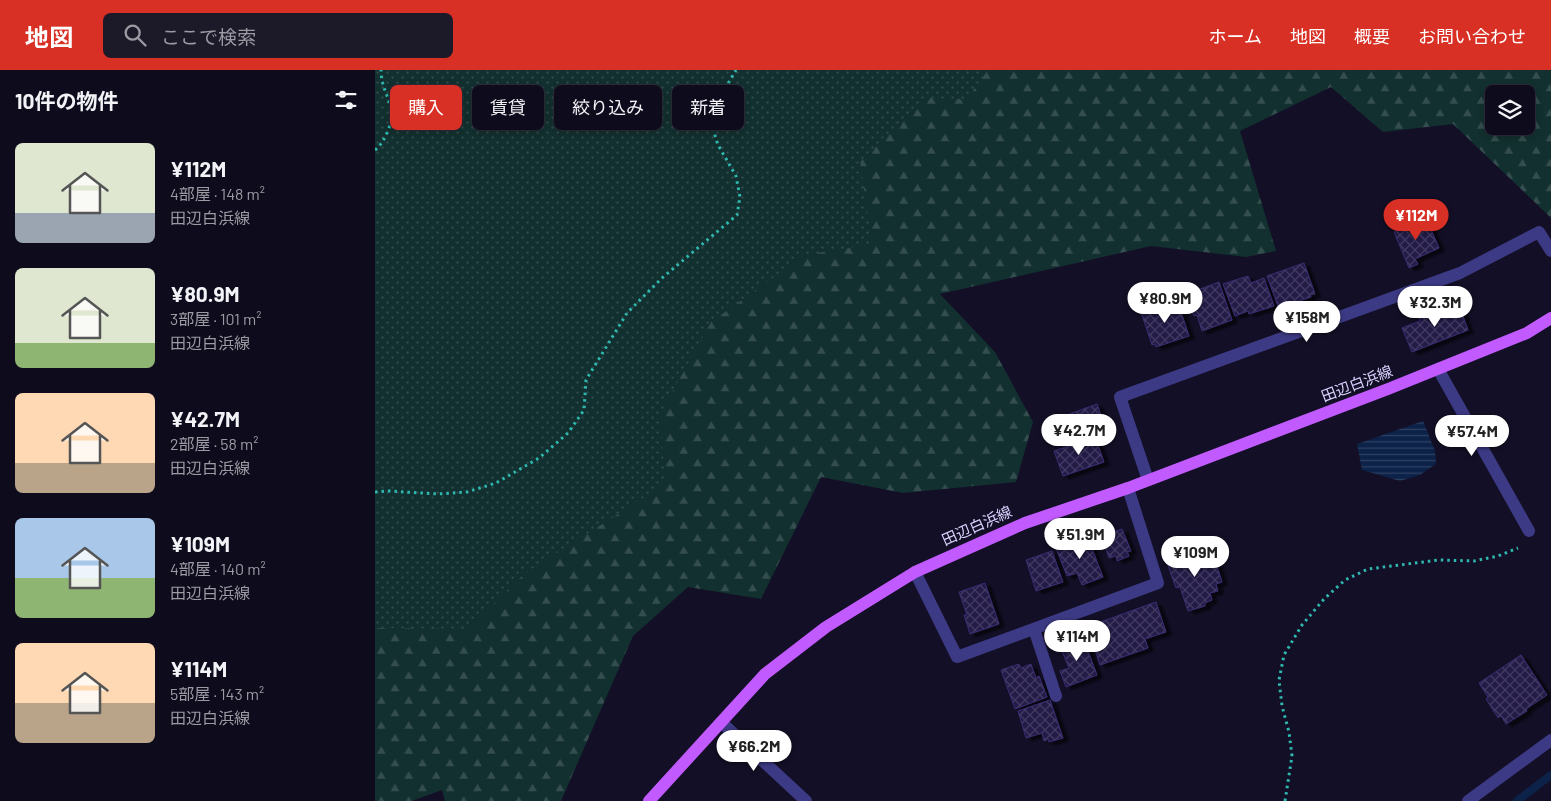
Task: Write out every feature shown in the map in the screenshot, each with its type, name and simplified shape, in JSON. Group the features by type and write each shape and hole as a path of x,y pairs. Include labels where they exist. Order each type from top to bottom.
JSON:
{"main road":[{"name":"田辺白浜線","path":"649,801 765,674 826,627 915,572 1025,522 1128,488 1438,369 1527,333 1551,318"}],"street":[{"path":"1148,480 1120,397 1460,273 1539,232 1551,251"},
{"path":"1438,369 1529,530"},
{"path":"915,572 957,657 1158,583 1128,488"},
{"path":"1034,629 1057,696"},
{"path":"721,722 804,800"},
{"path":"1472,800 1551,740"}],"path":[{"path":"375,150 383,143 392,120 391,107 381,77 381,70"},
{"path":"375,492 438,494 467,492 495,483 539,458 568,433 585,410 586,380 627,312 662,278 737,215 740,197 736,176 718,145 713,130 713,109 736,70"},
{"path":"1285,801 1292,756 1279,680 1284,655 1302,625 1324,599 1345,580 1368,569 1439,560 1474,561 1498,556 1519,547 1529,530"}],"green space":[{"path":"375,70 1173,70 605,616 375,686"},
{"path":"988,70 1551,70 1551,218 1453,124 1383,132 1331,87 1240,131 1276,251 1246,257 1151,246 940,294 995,352 1033,422 1016,482 903,493 821,477 761,599 688,587 633,636 561,801 445,801 442,790 412,801 375,801 375,628 468,629 524,574 665,484 660,414 711,322 805,255 872,244 860,161 924,98 967,99"}],"water":[{"path":"1423,421 1435,451 1436,464 1420,475 1400,481 1362,470 1357,444"}],"building":[{"path":"1426,218 1439,248 1415,259 1418,264 1409,268 1394,232"},
{"path":"1304,263 1315,294 1284,306 1283,304 1278,306 1267,276"},
{"path":"1248,276 1251,283 1264,278 1274,306 1249,314 1248,311 1235,316 1223,284"},
{"path":"1219,282 1232,320 1202,331 1197,315 1194,316 1190,306 1193,305 1189,293"},
{"path":"1177,300 1189,336 1156,347 1155,344 1152,345 1141,312"},
{"path":"1459,305 1468,330 1412,352 1402,328 1420,321 1419,316 1437,309 1439,313"},
{"path":"1097,404 1106,429 1061,445 1056,432 1068,427 1064,416"},
{"path":"1095,437 1104,462 1063,476 1054,451"},
{"path":"1122,529 1131,551 1127,552 1129,556 1117,561 1116,556 1109,558 1101,536"},
{"path":"1087,536 1103,577 1082,585 1077,573 1067,576 1056,548"},
{"path":"1200,549 1204,563 1215,560 1222,582 1216,584 1218,591 1210,593 1212,600 1205,603 1205,606 1188,611 1180,587 1176,588 1166,560"},
{"path":"1052,551 1063,582 1036,591 1026,560"},
{"path":"985,583 999,624 970,634 964,615 967,615 959,592"},
{"path":"1156,602 1166,632 1145,639 1148,648 1100,665 1094,647 1099,645 1092,625"},
{"path":"1082,635 1097,675 1066,687 1060,671 1069,668 1059,644"},
{"path":"1521,655 1547,695 1526,709 1527,711 1506,724 1501,716 1498,718 1479,683"},
{"path":"1019,664 1021,668 1031,664 1036,678 1039,676 1047,697 1015,709 1001,670"},
{"path":"1050,700 1063,738 1049,742 1048,739 1044,741 1042,733 1026,738 1018,711"}],"waterway":[{"path":"1517,801 1551,775"}]}
